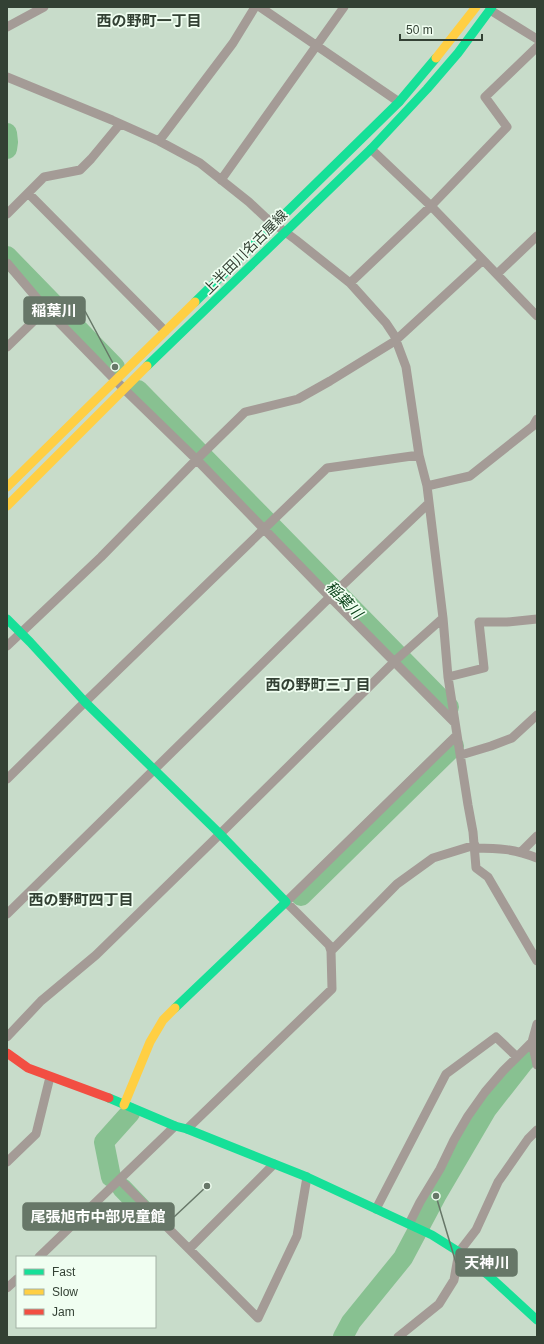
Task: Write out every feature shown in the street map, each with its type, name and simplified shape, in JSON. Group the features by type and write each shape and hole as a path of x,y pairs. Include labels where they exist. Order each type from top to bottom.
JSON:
{"main road":[{"name":"上半田川名古屋線","path":"7,487 399,102 450,41 476,7"},
{"name":"上半田川名古屋線","path":"7,506 124,389 199,318 371,149 427,89 458,53 491,8"},
{"path":"7,620 85,702 220,834 286,902 163,1020 153,1036 124,1105"},
{"path":"7,1053 28,1068 50,1078 124,1105 307,1177 432,1234 459,1252 488,1275 537,1320"}],"street":[{"path":"7,27 44,7"},
{"path":"159,141 233,42 255,7"},
{"path":"260,7 399,102"},
{"path":"221,180 344,7"},
{"path":"491,8 537,40"},
{"path":"350,283 431,206 507,127 485,97 537,47"},
{"path":"7,77 159,141 200,162 265,217 350,283 386,323 394,336 406,367 419,455 427,486 443,618 448,676 475,847 476,868 488,877 537,961"},
{"path":"7,214 44,177 80,170 120,124"},
{"path":"371,149 431,206 537,316"},
{"path":"28,193 165,331"},
{"path":"497,274 537,236"},
{"path":"7,646 101,557 245,412 298,398 330,381 396,341 483,260"},
{"path":"7,263 46,309 124,389 197,459 331,596 398,658 455,722"},
{"path":"7,348 46,309"},
{"path":"427,486 470,476 532,426 537,419"},
{"path":"7,779 327,468 419,455"},
{"path":"7,914 331,596 429,503"},
{"path":"7,1037 41,1001 96,955 398,658 443,618"},
{"path":"448,676 484,668 479,622 507,622 537,619"},
{"path":"461,755 512,738 537,715"},
{"path":"187,1130 332,988 331,951 329,945 286,902 457,735"},
{"path":"520,852 537,836"},
{"path":"331,951 397,884 433,858 475,847 498,848 520,852 537,858"},
{"path":"537,1024 532,1043 537,1065"},
{"path":"376,1208 446,1074 496,1038 517,1057"},
{"path":"409,1224 420,1202 440,1170 454,1140 468,1116 485,1092 532,1043"},
{"path":"7,1162 36,1134 50,1078"},
{"path":"40,1256 175,1126"},
{"path":"398,1337 439,1304 454,1280 459,1252 476,1230 498,1182 528,1139 537,1130"},
{"path":"189,1249 274,1164"},
{"path":"120,1180 258,1318 297,1236 307,1177"},
{"path":"7,1288 16,1280"}],"waterway":[{"name":"稲葉川","path":"7,133 7,149"},
{"name":"稲葉川","path":"7,256 115,367"},
{"name":"稲葉川","path":"138,390 449,707"},
{"name":"稲葉川","path":"301,896 454,746"},
{"path":"343,1337 351,1322 403,1258 436,1196 487,1109 523,1063 537,1049"},
{"name":"稲葉川","path":"111,1177 104,1142 130,1113"},
{"name":"稲葉川","path":"122,1188 146,1213"}],"traffic: fast":[{"path":"147,366 371,149 427,89 458,53 492,7"},
{"path":"195,302 399,102 436,58"},
{"path":"7,619 85,702 220,834 286,902 175,1008"},
{"path":"109,1098 175,1126 187,1129 307,1177 432,1235 459,1252 488,1275 537,1320"}],"traffic: slow":[{"path":"436,58 476,7"},
{"path":"7,487 195,302"},
{"path":"7,506 147,366"},
{"path":"124,1105 150,1042 163,1020 175,1008"}],"traffic: jam":[{"path":"7,1053 28,1068 109,1098"}],"place":[{"name":"稲葉川","path":"115,367"},
{"name":"尾張旭市中部児童館","path":"207,1186"},
{"name":"天神川","path":"436,1196"}],"district":[{"name":"西の野町一丁目","path":"149,21"},
{"name":"西の野町三丁目","path":"318,685"},
{"name":"西の野町四丁目","path":"81,900"}]}
